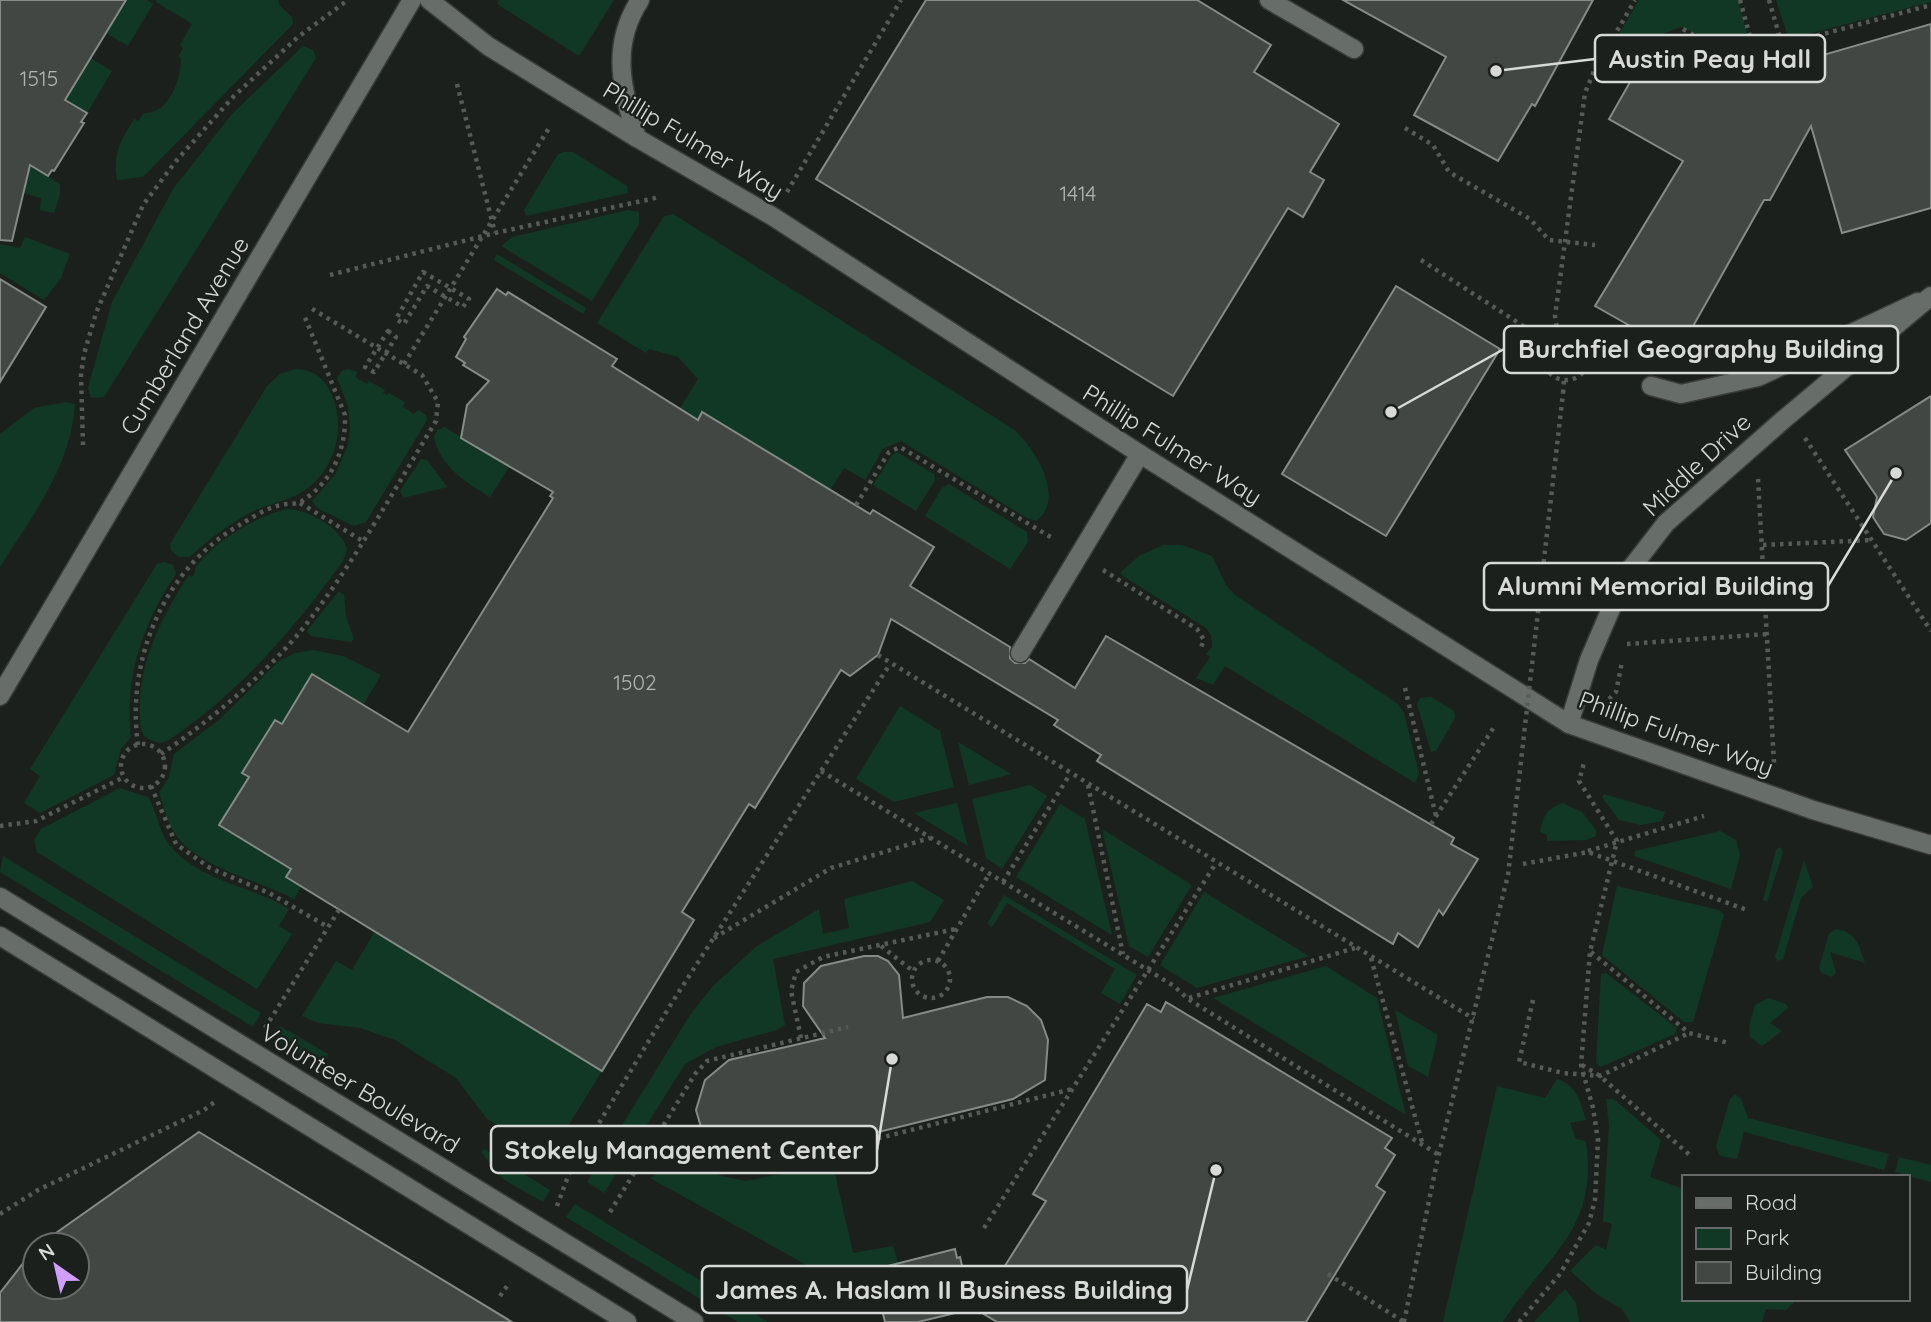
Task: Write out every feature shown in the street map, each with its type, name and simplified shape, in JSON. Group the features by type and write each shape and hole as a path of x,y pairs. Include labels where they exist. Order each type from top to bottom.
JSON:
{"street":[{"name":"Cumberland Avenue","path":"0,696 412,0"},
{"name":"Phillip Fulmer Way","path":"429,0 488,46 636,138 772,216 1140,454 1569,724 1813,810 1931,845"},
{"path":"636,138 622,90 622,46 627,20 640,0"},
{"path":"1269,0 1354,49"},
{"path":"1651,386 1681,394 1765,375 1931,296"},
{"name":"Middle Drive","path":"1569,724 1589,660 1625,576 1666,523 1744,453 1931,296"},
{"path":"1020,653 1140,454"},
{"name":"Volunteer Boulevard","path":"0,897 694,1322"},
{"path":"0,936 627,1322"}],"path":[{"path":"83,445 81,375 84,354 96,313 143,205 176,161 234,96 298,37 348,0"},
{"path":"772,216 901,0"},
{"path":"1558,335 1555,316 1585,93 1594,71 1635,0"},
{"path":"1740,0 1760,73"},
{"path":"1769,0 1782,45"},
{"path":"1683,29 1734,58 1931,5"},
{"path":"457,84 495,233"},
{"path":"404,364 549,128"},
{"path":"1405,128 1433,145 1449,172 1530,219 1549,240 1595,245"},
{"path":"330,275 495,233 660,197"},
{"path":"1421,260 1548,342"},
{"path":"423,272 451,288 469,299 463,307 427,286 404,324 396,319 423,272"},
{"path":"161,754 196,730 234,698 303,628 437,416 438,402 428,381 309,307"},
{"path":"300,503 330,473 338,460 345,433 340,401 304,315"},
{"path":"387,331 396,337 374,372 365,367 377,348 387,331"},
{"path":"1589,351 1590,359 1584,372 1571,380 1564,380 1546,368 1543,353 1548,342 1558,335 1580,338 1589,351 1651,386"},
{"path":"1328,1274 1404,1322 1439,1155 1508,875 1564,380"},
{"path":"1794,442 1813,427"},
{"path":"1803,435 1931,631"},
{"path":"856,505 889,452 904,448 1198,629 1204,640 1200,650"},
{"path":"1748,479 1757,471 1774,763"},
{"path":"138,745 134,721 136,682 156,619 173,586 191,562 235,527 281,505 300,503 361,540"},
{"path":"1763,545 1873,540"},
{"path":"1616,692 1630,632"},
{"path":"1626,644 1768,634"},
{"path":"878,655 1474,1019"},
{"path":"555,1210 570,1171 713,939 890,664"},
{"path":"1405,688 1436,816"},
{"path":"1431,824 1494,727"},
{"path":"138,745 149,745 161,754 163,774 151,786 134,786 124,777 121,771 124,756 138,745"},
{"path":"1519,1322 1560,1274 1589,1223 1599,1171 1598,1140 1581,1065 1590,952 1617,841 1579,781 1584,763"},
{"path":"821,771 1123,954 1188,999 1439,1155"},
{"path":"1003,882 1070,774"},
{"path":"0,825 36,821 124,777"},
{"path":"1088,784 1123,954"},
{"path":"151,786 176,844 210,868 269,893 328,927"},
{"path":"1524,864 1588,852 1704,816"},
{"path":"713,939 771,901 831,868 930,838"},
{"path":"1588,852 1747,910"},
{"path":"984,1228 1216,863"},
{"path":"938,961 989,874"},
{"path":"263,1032 342,905"},
{"path":"801,1038 791,991 796,972 823,957 956,929"},
{"path":"880,946 913,971"},
{"path":"1188,999 1356,948"},
{"path":"1590,952 1689,1033 1729,1043"},
{"path":"1371,957 1423,1144"},
{"path":"922,961 938,961 945,965 951,977 947,989 937,998 919,994 912,983 913,971 922,961"},
{"path":"1533,1000 1519,1062 1600,1076 1689,1033"},
{"path":"610,1212 662,1132 695,1074 707,1061 848,1027"},
{"path":"1581,1065 1600,1076 1692,1157"},
{"path":"662,1132 724,1167 750,1171 1073,1088"},
{"path":"0,1214 38,1189 204,1110 219,1098"}],"green space":[{"path":"126,0 147,0 153,4 128,46 106,33"},
{"path":"278,0 279,5 292,17 293,24 143,177 117,180 117,155 134,119 138,121 144,113 160,108 172,95 179,77 181,59 178,57 183,48 180,45 192,24 156,2"},
{"path":"499,0 614,0 579,56 497,4"},
{"path":"1639,0 1738,0 1752,51 1741,53 1681,27 1649,39 1636,50 1616,39"},
{"path":"1776,0 1931,0 1931,2 1789,39"},
{"path":"303,46 313,50 316,58 104,397 91,398 88,388 112,302 173,189 232,114"},
{"path":"91,58 112,71 87,113 65,100"},
{"path":"573,152 627,186 628,193 526,216 524,210 558,154"},
{"path":"26,163 60,184 60,195 54,213 40,210 41,198 24,193 23,199 9,195"},
{"path":"628,210 639,212 639,224 592,301 501,246 512,237"},
{"path":"673,214 1013,429 1030,447 1044,473 1048,487 1045,511 1036,521 1027,518 901,441 883,449 865,480 844,468 830,490 703,412 698,420 680,408 698,379 678,357 649,349 646,353 597,323 664,216"},
{"path":"25,237 70,254 61,278 44,300 0,273 0,244 20,248"},
{"path":"497,254 586,308 583,314 494,260"},
{"path":"296,369 318,376 326,384 337,409 337,438 327,466 319,478 295,496 246,515 216,534 190,557 178,557 171,550 170,544 267,386 280,374"},
{"path":"348,369 358,372 355,377 367,384 369,381 385,390 383,393 389,393 405,402 403,407 414,414 418,410 426,415 427,420 366,522 354,526 317,508 312,501 335,475 348,445 348,407 337,378 342,371"},
{"path":"66,402 75,404 72,427 58,470 37,510 0,567 0,434 34,408"},
{"path":"445,427 509,467 490,497 463,480 442,456 434,437 437,430"},
{"path":"897,452 934,474 935,480 916,511 873,485 892,455"},
{"path":"421,459 427,460 447,487 403,498 400,491"},
{"path":"949,484 1027,532 1028,542 1010,569 925,516 942,488"},
{"path":"287,509 304,512 331,527 344,541 347,549 343,561 285,635 242,681 169,740 160,743 149,739 140,725 142,679 160,625 179,591 189,575 194,575 196,566 216,546 238,530 263,517"},
{"path":"1163,545 1182,545 1212,556 1226,585 1235,595 1398,704 1404,713 1419,774 1415,783 1225,666 1213,685 1196,678 1210,657 1206,654 1212,647 1211,635 1206,628 1123,576 1121,572 1139,556"},
{"path":"164,562 173,565 176,574 154,612 138,651 130,693 131,737 121,749 114,775 40,813 24,803 40,776 30,769 157,564"},
{"path":"338,592 344,594 346,616 354,639 351,642 311,636 307,631"},
{"path":"313,650 343,656 381,675 363,705 311,675 282,724 274,720 242,772 249,777 219,824 291,869 286,877 301,887 294,899 230,872 198,856 185,846 172,829 159,793 169,777 174,754 220,719 279,661 295,653"},
{"path":"1431,697 1454,711 1455,718 1436,751 1431,752 1417,704 1420,698"},
{"path":"900,706 940,731 954,787 894,802 856,779"},
{"path":"958,742 1011,774 969,785"},
{"path":"1030,785 1047,796 1002,869 986,858 972,799"},
{"path":"120,788 148,797 168,843 193,866 289,909 279,926 292,934 257,989 37,852 34,840 41,829"},
{"path":"1604,794 1665,812 1662,821 1641,825 1619,820 1602,797"},
{"path":"957,803 968,846 914,813"},
{"path":"1563,803 1582,812 1596,830 1596,836 1586,840 1547,841 1547,835 1540,832 1544,817 1553,807"},
{"path":"1060,804 1085,819 1112,935 1016,877"},
{"path":"1102,829 1192,885 1148,957 1129,946"},
{"path":"1720,831 1736,840 1740,855 1731,889 1634,856 1635,851"},
{"path":"1780,847 1783,852 1767,902 1763,900 1776,850"},
{"path":"3,856 261,1013 253,1027 0,872"},
{"path":"1804,860 1813,887 1801,898 1783,959 1778,961 1775,957"},
{"path":"912,881 944,900 930,922 773,959 785,1025 777,1030 716,1047 685,1064 604,1193 587,1182 690,1015 713,986 757,946 819,909 823,934 849,928 844,899"},
{"path":"1617,886 1719,910 1724,915 1693,1022 1684,1022 1602,955"},
{"path":"1204,892 1309,956 1197,988 1160,965"},
{"path":"1004,895 1137,975 1120,1004 1101,993 1115,969 1007,903 992,927 987,924"},
{"path":"1835,929 1852,936 1865,963 1830,952 1836,973 1832,977 1822,973 1819,968 1829,934"},
{"path":"375,931 602,1071 549,1157 487,1119 456,1078 395,1040 360,1028 318,1023 302,1016 336,961 352,970"},
{"path":"1326,966 1377,998 1406,1115 1213,998"},
{"path":"1606,973 1677,1028 1675,1034 1601,1067 1596,1063 1601,974"},
{"path":"1769,998 1786,1004 1788,1008 1770,1023 1782,1031 1762,1046 1750,1037 1749,1026 1755,1005"},
{"path":"1395,1010 1438,1035 1428,1077 1408,1066"},
{"path":"280,1026 328,1054 327,1058 304,1056 273,1038"},
{"path":"1557,1079 1573,1090 1586,1120 1570,1123 1576,1139 1586,1141 1588,1172 1577,1221 1565,1241 1503,1322 1443,1322 1497,1086 1545,1098"},
{"path":"1735,1094 1741,1099 1748,1118 1889,1154 1884,1170 1744,1132 1737,1159 1720,1156 1716,1146 1730,1099"},
{"path":"1606,1099 1614,1099 1661,1140 1650,1177 1682,1188 1682,1301 1794,1303 1786,1310 1766,1309 1762,1322 1630,1322 1622,1309 1598,1295 1570,1271 1596,1245 1606,1250 1612,1224 1603,1221 1609,1125"},
{"path":"484,1149 550,1190 543,1202 503,1179 481,1152"},
{"path":"1899,1157 1931,1165 1931,1182 1910,1175 1895,1172"},
{"path":"684,1159 722,1176 746,1181 830,1164 834,1169 853,1253 893,1246 898,1263 877,1269 878,1277 841,1284 650,1178"},
{"path":"575,1204 768,1322 738,1322 566,1217"},
{"path":"1565,1289 1576,1303 1579,1322 1534,1322"}],"building":[{"path":"0,0 126,0 65,100 87,113 81,122 84,123 54,171 48,176 30,165 12,241 0,240"},
{"path":"926,0 1197,0 1271,45 1254,72 1339,124 1310,172 1324,180 1303,217 1288,208 1173,396 816,179"},
{"path":"1343,0 1593,0 1535,106 1532,104 1498,161 1414,115 1446,57"},
{"path":"1931,24 1931,208 1842,233 1811,126 1770,200 1764,200 1678,353 1595,306 1683,161 1609,119 1654,40 1733,81"},
{"path":"0,279 46,307 0,382"},
{"path":"1396,286 1500,349 1386,536 1282,474"},
{"path":"497,289 506,295 508,292 617,359 612,366 698,420 702,412 870,514 873,510 934,547 910,586 1010,647 1010,658 1015,663 1025,663 1029,659 1075,688 1106,636 1454,838 1451,844 1478,859 1443,915 1439,910 1418,947 1398,933 1393,944 1097,761 1101,755 1054,725 1058,720 891,619 878,655 850,676 841,670 755,808 749,804 682,912 694,920 602,1071 286,877 291,869 219,825 249,777 242,773 275,720 282,724 312,674 408,732 553,498 550,496 553,492 461,438 467,405 489,381 463,365 465,363 456,357 466,339 464,337"},
{"path":"1931,396 1931,523 1906,540 1884,534 1873,517 1877,497 1845,450"},
{"path":"864,956 878,956 888,961 899,975 903,1018 987,997 1008,997 1027,1006 1041,1020 1048,1040 1045,1080 1013,1099 756,1162 730,1158 715,1149 703,1134 696,1110 705,1080 729,1060 825,1038 803,1006 804,983 821,966"},
{"path":"1166,1002 1392,1138 1385,1148 1395,1155 1376,1186 1385,1192 1306,1322 997,1322 977,1310 1046,1201 1033,1194 1147,1004 1161,1012"},
{"path":"199,1132 512,1322 0,1322 0,1293 21,1266 21,1301 91,1301 91,1231 59,1231"},
{"path":"955,1249 957,1258 960,1257 972,1309 918,1322 885,1322 874,1278 878,1277 876,1269"}],"place":[{"name":"Austin Peay Hall","path":"1496,71"},
{"name":"Burchfiel Geography Building","path":"1391,412"},
{"name":"Alumni Memorial Building","path":"1896,473"},
{"name":"Stokely Management Center","path":"892,1059"},
{"name":"James A. Haslam II Business Building","path":"1216,1170"}]}
